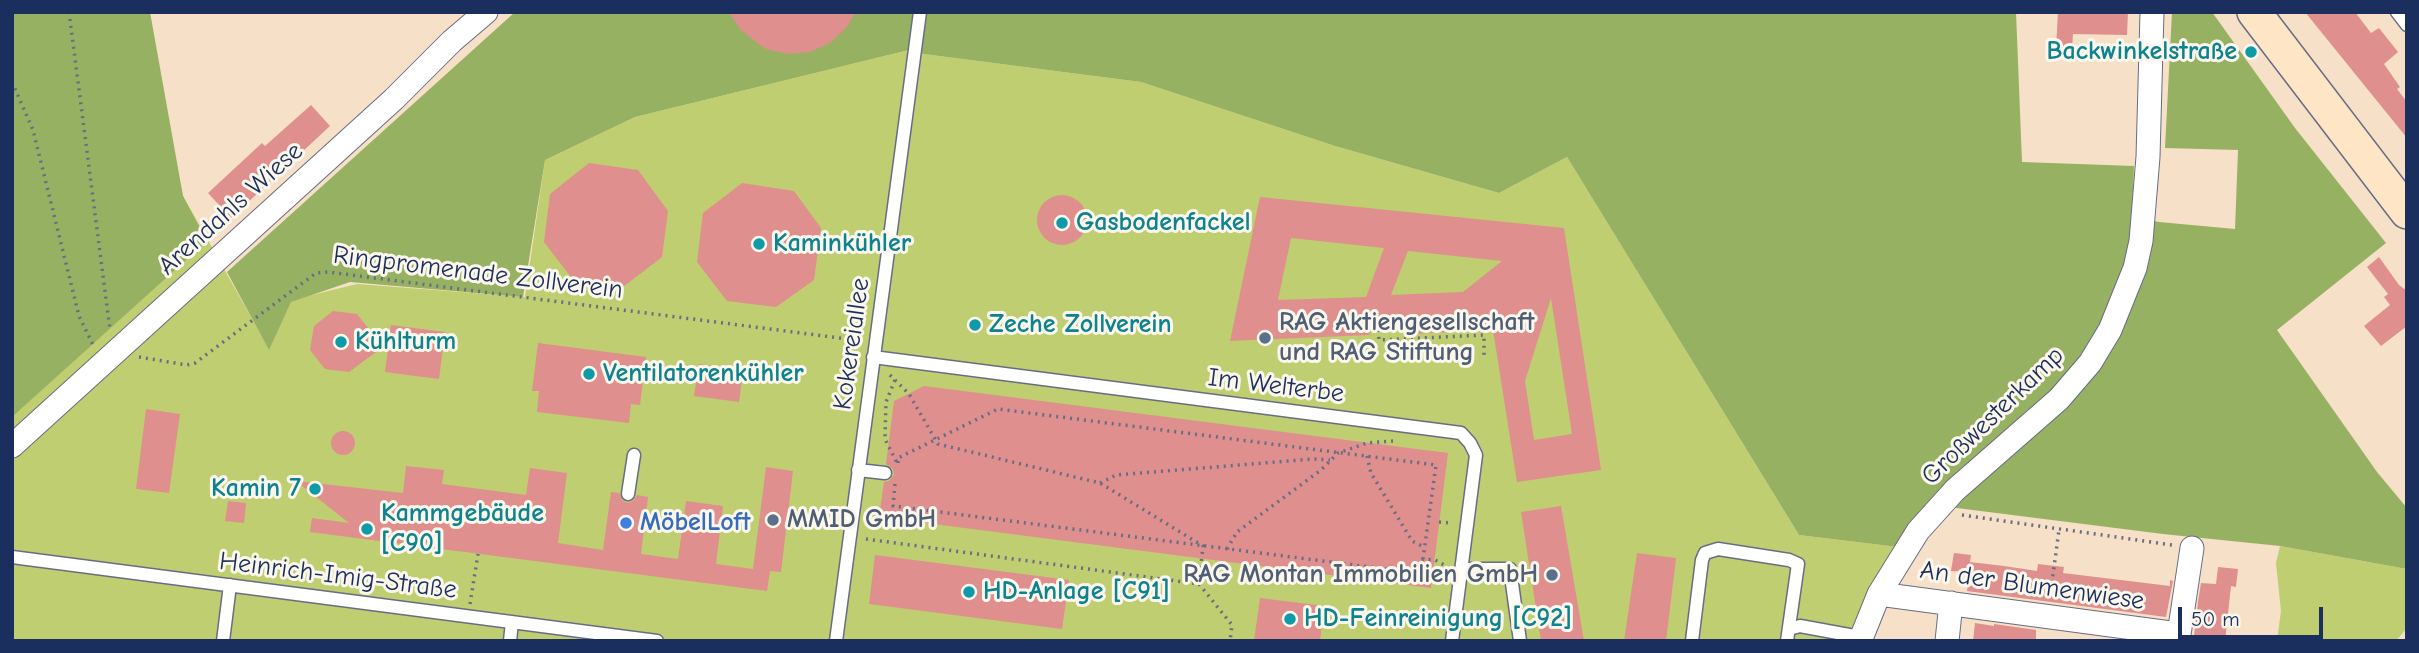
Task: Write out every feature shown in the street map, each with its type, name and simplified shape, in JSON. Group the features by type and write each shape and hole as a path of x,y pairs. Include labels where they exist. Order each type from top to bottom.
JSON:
{"main road":[{"path":"2254,12 2407,212"}],"street":[{"name":"Arendahls Wiese","path":"12,446 486,12"},
{"name":"Großwesterkamp","path":"1860,639 1879,594 1918,531 1970,476 2059,399 2090,363 2110,330 2135,268 2143,217 2152,12"},
{"name":"An der Blumenwiese","path":"1879,594 2048,615 2178,637 2192,548"},
{"path":"1947,641 1951,603"}],"lane":[{"name":"Kokereiallee","path":"836,641 920,12"},
{"path":"2397,12 2407,25"},
{"name":"Im Welterbe","path":"873,357 1461,433 1476,455 1452,641"},
{"path":"628,494 634,455"},
{"path":"858,470 891,472"},
{"path":"1692,641 1702,560 1705,553 1718,549 1789,560 1798,564 1788,635"},
{"name":"Heinrich-Imig-Straße","path":"12,557 657,641"},
{"path":"1462,569 1510,569 1520,641"},
{"path":"223,641 230,585"},
{"path":"510,641 512,622"},
{"path":"1788,635 1800,626 1860,639"}],"path":[{"path":"69,12 107,358"},
{"path":"12,82 33,130 79,316 107,358"},
{"name":"Ringpromenade Zollverein","path":"107,358 187,365 195,363 316,273 328,272 875,343"},
{"path":"1418,325 1378,327 1378,340 1484,335 1483,355"},
{"path":"888,447 885,439 886,402 895,380"},
{"path":"909,394 938,444 1100,483 1203,546"},
{"path":"891,472 898,458 998,408 1436,465 1423,559 1409,572 893,506 895,482"},
{"path":"1227,550 1237,532 1321,470 1338,453 1367,443"},
{"path":"1367,456 1371,473 1412,541 1424,547"},
{"path":"1100,483 1116,475 1313,459 1330,460"},
{"path":"1935,511 2192,548"},
{"path":"1439,522 1451,523"},
{"path":"2048,615 2059,530"},
{"path":"850,537 1199,584 1232,625 1230,641"},
{"path":"1199,584 1203,546"},
{"path":"468,616 478,554"},
{"path":"1423,559 1445,566"}],"green space":[{"name":"Zeche Zollverein","path":"12,12 145,12 183,196 269,349 291,300 357,284 525,297 545,160 635,117 909,50 1141,82 1335,146 1499,193 1567,157 1799,535 1898,547 1857,641 12,641"},
{"path":"12,12 150,12 183,196 207,241 12,417"},
{"path":"515,12 2016,12 2022,162 2134,166 2132,216 2159,222 2235,229 2238,150 2165,148 2172,12 2212,12 2295,128 2386,243 2277,330 2377,472 2407,508 2407,569 2280,546 1933,505 1898,547 1799,535 1567,157 1499,193 1335,146 1141,82 909,50 635,117 545,160 523,297 350,282 291,302 269,350 227,272"},
{"path":"2280,546 2407,569 2407,628 2396,641 2277,641 2281,611 2276,563"}],"building":[{"path":"729,12 856,12 846,28 830,43 810,52 788,54 766,49 757,43 740,29"},
{"path":"2058,12 2128,12 2127,35 2073,34 2072,49 2056,48"},
{"path":"2305,12 2355,12 2371,33 2379,28 2398,52 2384,64 2407,102 2407,138"},
{"path":"311,105 330,126 231,218 208,193 262,143 265,146"},
{"path":"589,163 638,170 668,211 662,257 623,287 574,281 544,242 550,194"},
{"name":"Kaminkühler","path":"742,183 794,191 821,228 814,280 776,307 727,301 697,262 703,213"},
{"name":"Gasbodenfackel","path":"1062,195 1080,202 1087,220 1080,238 1062,245 1044,238 1037,220 1044,202"},
{"name":"RAG Aktiengesellschaft und RAG Stiftung","path":"1260,197 1564,228 1601,470 1517,482 1493,330 1408,334 1407,318 1375,319 1369,335 1230,341","holes":["1291,238 1384,248 1366,297 1278,300","1408,251 1502,261 1463,292 1391,295","1551,298 1572,434 1534,440 1525,381"]},
{"path":"2379,257 2399,285 2407,291 2407,326 2381,346 2364,326 2390,305 2384,297 2388,294 2367,267"},
{"name":"Kühlturm","path":"333,311 357,314 383,347 349,372 325,369 310,350 314,326"},
{"path":"391,325 445,332 439,379 385,372"},
{"name":"Ventilatorenkühler","path":"538,343 646,357 640,405 631,404 629,423 537,412 539,391 532,391"},
{"path":"699,364 743,370 739,402 694,396"},
{"path":"924,386 1448,453 1431,588 879,517 884,482 894,475 893,469 886,464 894,401"},
{"path":"146,409 180,414 169,493 136,489"},
{"path":"343,431 354,438 355,443 348,454 343,455 332,448 331,443 338,432"},
{"name":"Kammgebäude [C90]","path":"406,466 444,470 442,484 526,495 530,468 567,473 558,543 603,550 611,492 619,493 627,503 637,495 648,497 641,554 678,559 686,501 723,506 716,564 753,569 766,467 793,471 781,572 770,571 767,591 310,532 312,518 349,523 296,481 403,493"},
{"path":"228,501 246,503 244,523 225,521"},
{"name":"RAG Montan Immobilien GmbH","path":"1561,506 1584,641 1541,641 1521,512"},
{"path":"1637,553 1676,558 1666,641 1624,641"},
{"path":"1954,553 1971,555 1970,562 2037,571 2038,564 2064,567 2063,573 2170,586 2170,580 2173,581 2166,617 1967,591 1969,572 1951,571"},
{"name":"HD-Anlage [C91]","path":"875,555 1069,580 1062,629 869,604"},
{"path":"2218,567 2238,569 2236,587 2231,586 2225,641 2209,641 2209,638 2194,636 2198,602 2201,583 2216,584"},
{"name":"HD-Feinreinigung [C92]","path":"1260,598 1324,606 1320,641 1254,641"},
{"path":"1975,623 2036,630 2036,641 1973,641"}],"place":[{"name":"Backwinkelstraße","path":"2251,52"},
{"name":"Gasbodenfackel","path":"1062,223"},
{"name":"Kaminkühler","path":"759,244"},
{"name":"Zeche Zollverein","path":"975,325"},
{"name":"RAG Aktiengesellschaft und RAG Stiftung","path":"1265,338"},
{"name":"Kühlturm","path":"341,342"},
{"name":"Ventilatorenkühler","path":"589,374"},
{"name":"Kamin 7","path":"315,489"},
{"name":"MMID GmbH","path":"773,520"},
{"name":"MöbelLoft","path":"626,523"},
{"name":"Kammgebäude [C90]","path":"367,529"},
{"name":"RAG Montan Immobilien GmbH","path":"1552,575"},
{"name":"HD-Anlage [C91]","path":"969,592"},
{"name":"HD-Feinreinigung [C92]","path":"1290,619"}]}
